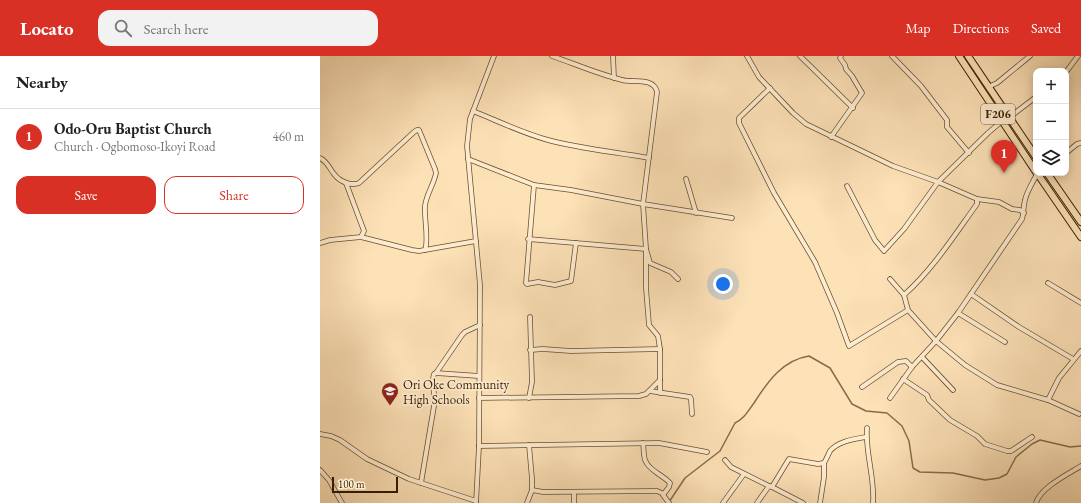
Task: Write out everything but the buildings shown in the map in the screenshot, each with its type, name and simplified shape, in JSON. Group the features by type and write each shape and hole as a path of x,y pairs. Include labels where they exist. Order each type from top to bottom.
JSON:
{"main road":[{"name":"F206","path":"959,56 1033,167"},
{"name":"F206","path":"968,56 1033,153"},
{"name":"F206","path":"1039,176 1081,237"},
{"path":"1049,176 1081,222"}],"street":[{"path":"320,434 332,436 367,459 409,479 476,502 479,446 480,286 467,146 470,119 494,56"},
{"path":"552,56 623,81 652,84 656,87 657,92 643,204 649,325 658,336 660,349 660,393"},
{"path":"613,56 614,78"},
{"path":"747,56 759,77 793,113 806,124 893,166 938,182 977,199 999,202 1024,213"},
{"path":"800,56 853,108"},
{"path":"831,137 853,108 862,93 840,58 842,56"},
{"path":"892,56 921,86 947,120 947,127 969,153"},
{"path":"988,87 997,83 1030,56"},
{"path":"1069,69 1080,56"},
{"path":"770,88 739,118 739,123 774,193 815,262 837,313 849,346 908,310"},
{"path":"1008,116 1012,116 1033,99"},
{"path":"473,111 522,132 548,140 649,158"},
{"path":"847,186 875,240 884,251 908,223 938,182 1002,121"},
{"path":"320,158 329,165 334,175 346,183 356,184 414,132 419,130 436,173 425,205 427,244 425,250"},
{"path":"1069,151 1077,144 1081,143"},
{"path":"468,159 534,184 643,204 732,218"},
{"path":"890,398 912,367 936,341 958,313 1022,220 1024,213 1024,202 1036,176"},
{"path":"686,179 696,213"},
{"path":"346,183 364,231 361,237"},
{"path":"534,184 528,238 526,283 538,282 559,285 571,281 576,243"},
{"path":"904,295 915,285 943,252 977,204 977,199"},
{"path":"320,243 330,240 361,237 412,250 425,250 432,247 476,241"},
{"path":"528,238 646,249"},
{"path":"427,244 432,247"},
{"path":"646,249 650,263 671,272 678,280"},
{"path":"890,279 904,295 908,310 936,341 965,365 997,384 1048,400 1078,414"},
{"path":"1048,283 1081,303"},
{"path":"971,294 1019,327 1073,360"},
{"path":"958,313 1005,342"},
{"path":"529,398 532,382 530,317"},
{"path":"421,483 435,400 434,374 462,335 480,325"},
{"path":"530,350 543,349 571,351 660,349"},
{"path":"1048,400 1059,378 1081,350"},
{"path":"922,357 953,390"},
{"path":"862,387 898,362 906,361 912,367"},
{"path":"436,373 479,376"},
{"path":"904,379 927,395 929,400 950,420 976,436 985,444 1010,451 1032,437"},
{"path":"479,398 639,396 650,391 660,380"},
{"path":"650,391 690,397 692,414"},
{"path":"867,428 866,437 873,486 873,503"},
{"path":"820,503 824,477 824,463 830,451 839,444 866,437"},
{"path":"642,443 646,463 666,478 670,483 664,494"},
{"path":"479,446 659,443 707,452"},
{"path":"527,503 532,490 529,445"},
{"path":"757,503 789,459 818,464 824,463"},
{"path":"725,460 731,467 803,503"},
{"path":"1036,503 1039,495 1081,466"},
{"path":"320,470 329,480 342,503"},
{"path":"723,503 744,474"},
{"path":"532,490 543,492 574,493 656,492 664,494"},
{"path":"574,493 574,503"},
{"path":"664,494 663,495 670,503"}],"waterway":[{"path":"669,502 685,478 720,451 735,423 746,414 777,373 791,362 809,356 830,368 852,404 866,411 887,413 902,426 909,441 913,468 920,472 953,473 985,480 999,478 1007,474 1016,457 1032,444 1040,440 1070,447 1081,446"}],"place":[{"name":"Odo-Oru Baptist Church","path":"1004,173"},
{"name":"Ori Oke Community High Schools","path":"390,406"}]}
